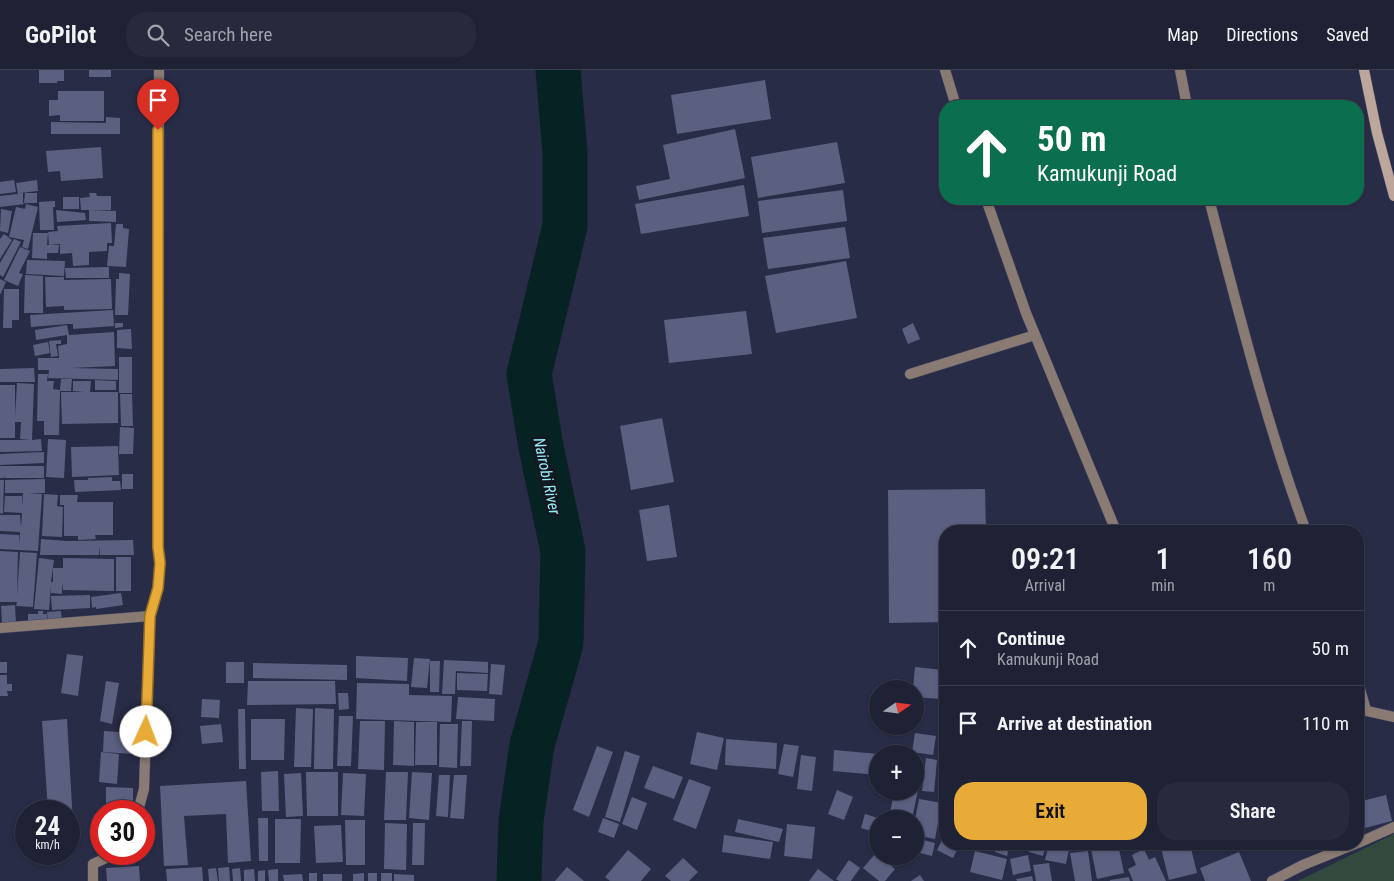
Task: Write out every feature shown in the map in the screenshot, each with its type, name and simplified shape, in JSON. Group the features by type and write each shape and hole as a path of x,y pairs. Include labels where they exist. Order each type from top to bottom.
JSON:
{"main road":[{"path":"1364,70 1376,133 1394,196"}],"street":[{"path":"141,800 144,789 150,616 158,588 160,563 158,547 159,70"},
{"path":"945,70 954,100"},
{"path":"1180,70 1186,100"},
{"path":"988,205 1036,335 1114,525"},
{"path":"1211,205 1244,334 1304,525"},
{"path":"910,374 1036,335"},
{"path":"0,628 150,616"},
{"path":"1364,710 1394,717"},
{"path":"1364,840 1394,827"},
{"path":"1272,881 1303,865 1339,850"},
{"path":"93,865 93,881"}],"green space":[{"path":"1394,834 1394,881 1298,881 1364,850"}],"building":[{"path":"39,70 64,70 64,81 39,83"},
{"path":"89,70 111,70 111,77 89,77"},
{"path":"765,80 771,119 677,134 671,95"},
{"path":"58,91 104,91 104,121 60,121 60,115 49,116 49,100 58,100"},
{"path":"106,117 120,118 120,134 51,134 51,122 106,123"},
{"path":"735,129 745,178 639,200 636,186 670,179 663,145"},
{"path":"837,142 845,183 758,198 751,157"},
{"path":"101,147 103,178 61,181 60,171 48,172 46,151"},
{"path":"14,180 16,192 0,194 0,182"},
{"path":"37,180 38,191 20,193 23,193 23,203 25,204 0,207 0,196 18,194 16,183"},
{"path":"744,185 749,216 641,234 635,204"},
{"path":"843,190 847,221 762,233 758,201"},
{"path":"25,193 37,193 37,203 24,203"},
{"path":"89,193 96,193 97,196 111,196 111,210 81,210 80,198 90,197"},
{"path":"63,197 79,197 79,209 63,209"},
{"path":"55,201 55,207 53,207 54,230 40,230 39,202"},
{"path":"26,204 38,207 28,249 22,247 24,240 9,237 16,207 25,209"},
{"path":"1,209 12,211 8,233 0,231"},
{"path":"56,210 85,213 86,220 57,222"},
{"path":"89,210 116,211 116,222 89,221"},
{"path":"111,223 112,243 107,243 107,251 89,252 89,265 73,266 72,253 60,254 60,244 49,245 48,232 58,231 57,226"},
{"path":"116,224 123,224 123,228 129,229 126,267 107,266 109,246 114,246"},
{"path":"845,227 850,258 768,269 763,238"},
{"path":"33,233 48,233 47,245 59,245 58,253 47,253 47,259 32,258"},
{"path":"4,234 12,240 0,259 0,239"},
{"path":"14,239 21,242 3,277 0,275 0,263"},
{"path":"20,247 30,251 19,273 23,274 18,286 4,280"},
{"path":"27,260 65,261 64,276 26,274"},
{"path":"846,261 857,318 776,333 765,276"},
{"path":"109,267 109,278 66,278 65,268"},
{"path":"119,273 130,274 128,315 115,315 116,279 119,279"},
{"path":"25,275 43,276 43,313 24,313"},
{"path":"45,277 64,277 64,280 111,279 112,309 64,310 64,306 46,307"},
{"path":"0,279 6,282 0,295"},
{"path":"4,289 19,289 19,320 12,320 12,328 3,328"},
{"path":"113,310 114,326 73,329 73,324 68,324 31,327 30,315"},
{"path":"746,311 752,354 669,363 664,320"},
{"path":"115,323 123,323 123,327 115,328"},
{"path":"913,323 920,339 908,344 902,329"},
{"path":"67,325 69,335 114,332 115,366 71,368 118,369 118,380 48,378 49,370 38,370 38,358 59,358 58,346 67,344 67,335 36,340 35,330"},
{"path":"131,329 132,349 117,348 117,330"},
{"path":"61,340 61,344 56,344 58,356 51,357 49,341"},
{"path":"48,342 50,353 35,356 33,345"},
{"path":"119,357 132,357 132,393 119,393"},
{"path":"34,368 35,382 0,382 0,369"},
{"path":"38,374 48,374 47,381 54,381 53,389 60,390 61,379 72,379 71,391 60,391 59,435 44,435 44,421 37,421"},
{"path":"95,380 116,381 116,390 95,390"},
{"path":"73,381 91,381 90,392 118,392 118,423 62,424 61,392 85,392 73,391"},
{"path":"17,383 34,384 32,440 41,439 42,451 0,452 0,440 30,440 20,439 21,422 15,422 15,438 0,438 0,385 15,385 15,416"},
{"path":"120,394 132,394 133,426 121,426"},
{"path":"662,418 674,482 631,490 620,426"},
{"path":"120,427 134,428 133,454 119,454"},
{"path":"48,439 66,440 64,478 46,477"},
{"path":"118,446 119,475 72,477 71,447"},
{"path":"44,452 44,463 0,465 0,454"},
{"path":"0,466 44,466 44,478 5,478 5,476 0,478"},
{"path":"122,474 133,474 133,489 122,489"},
{"path":"112,477 112,481 120,481 121,490 75,492 74,480"},
{"path":"45,479 45,493 28,493 42,494 38,551 0,549 0,534 19,535 19,545 20,532 0,531 0,515 20,515 21,527 22,513 4,512 5,496 22,496 22,507 23,493 5,493 5,480"},
{"path":"0,480 4,480 3,514 0,513"},
{"path":"985,489 986,525 939,525 939,622 889,623 888,490"},
{"path":"44,494 58,495 57,506 63,507 62,537 42,536"},
{"path":"60,495 78,495 77,502 113,502 113,535 95,535 96,539 78,540 78,536 64,536 64,505 60,505"},
{"path":"669,505 677,557 647,561 639,510"},
{"path":"41,539 67,541 133,540 134,555 100,555 100,546 99,555 40,555"},
{"path":"0,551 18,552 17,596 20,552 37,553 33,607 16,606 17,602 0,602"},
{"path":"116,557 131,557 131,591 116,591"},
{"path":"39,558 54,560 51,582 53,582 53,568 63,568 63,558 114,559 114,591 63,590 62,582 62,594 51,593 51,586 49,610 34,609"},
{"path":"121,593 123,605 92,608 91,597"},
{"path":"90,595 90,608 52,610 51,596"},
{"path":"15,605 16,624 2,624 1,606"},
{"path":"38,611 43,611 43,614 47,614 47,623 28,623 28,614 38,614"},
{"path":"61,611 62,622 48,623 47,612"},
{"path":"67,654 83,656 78,696 61,693"},
{"path":"356,656 408,658 407,681 356,678"},
{"path":"414,658 430,659 427,688 411,687"},
{"path":"444,660 488,662 488,673 456,671 455,694 442,694"},
{"path":"430,661 440,661 439,692 430,692"},
{"path":"0,662 7,662 7,673 0,673"},
{"path":"226,662 244,662 244,683 226,683"},
{"path":"253,663 347,665 347,680 253,678"},
{"path":"491,664 505,665 502,695 489,694"},
{"path":"915,667 939,670 939,699 924,698 924,680 914,680"},
{"path":"457,673 488,674 487,691 457,690"},
{"path":"0,675 7,675 7,684 12,684 12,691 7,691 8,696 0,696"},
{"path":"106,681 119,683 112,724 100,721"},
{"path":"248,681 335,681 336,704 247,705"},
{"path":"357,683 409,684 409,695 452,696 451,722 356,719"},
{"path":"338,693 348,693 349,709 339,710"},
{"path":"458,697 495,699 494,721 456,719"},
{"path":"202,699 220,700 219,718 201,717"},
{"path":"296,708 313,709 311,767 294,767"},
{"path":"315,708 334,709 333,769 314,769"},
{"path":"238,709 245,709 246,769 239,769"},
{"path":"339,716 353,716 351,766 337,766"},
{"path":"67,719 72,800 47,800 42,721"},
{"path":"251,719 285,719 284,760 251,760"},
{"path":"360,721 385,721 384,770 358,769"},
{"path":"394,721 414,722 414,766 393,765"},
{"path":"462,721 472,721 471,766 460,766"},
{"path":"416,722 437,722 437,765 415,765"},
{"path":"221,724 223,742 202,744 200,726"},
{"path":"440,724 458,724 457,768 439,767"},
{"path":"104,731 134,733 133,754 103,752"},
{"path":"697,732 724,738 717,770 690,764"},
{"path":"915,735 936,736 933,755 924,754 924,745 913,745"},
{"path":"726,739 777,743 776,769 725,765"},
{"path":"784,744 799,746 793,777 778,774"},
{"path":"597,746 613,752 589,817 573,810"},
{"path":"834,750 869,753 869,774 833,771"},
{"path":"625,751 640,756 620,822 605,817"},
{"path":"101,752 119,754 117,784 99,782"},
{"path":"801,755 816,757 812,791 797,789"},
{"path":"926,758 937,760 934,792 924,791"},
{"path":"653,766 683,777 674,799 644,788"},
{"path":"278,771 279,811 262,811 261,772"},
{"path":"306,772 338,772 338,816 307,816"},
{"path":"386,772 408,772 406,820 384,820"},
{"path":"412,772 432,773 429,820 409,818"},
{"path":"301,773 303,816 286,817 284,774"},
{"path":"343,773 366,774 364,816 341,815"},
{"path":"439,775 450,775 448,817 436,816"},
{"path":"454,775 467,775 464,819 450,818"},
{"path":"689,779 711,787 696,829 673,820"},
{"path":"246,781 251,861 228,863 226,814 184,816 188,865 164,866 160,786"},
{"path":"106,787 133,788 133,800 106,800"},
{"path":"837,790 853,797 844,820 828,814"},
{"path":"1386,795 1392,821 1364,828 1364,800"},
{"path":"632,797 647,803 637,830 622,824"},
{"path":"892,800 916,800 914,810 891,810"},
{"path":"919,800 939,802 939,818 935,839 924,837 924,810 917,810"},
{"path":"865,814 869,815 869,830 861,828"},
{"path":"258,818 268,818 268,861 259,861"},
{"path":"603,818 619,824 614,838 598,832"},
{"path":"275,819 301,819 300,863 275,863"},
{"path":"738,819 783,829 779,842 735,832"},
{"path":"345,820 365,820 365,865 346,865"},
{"path":"385,823 407,824 406,870 384,869"},
{"path":"413,823 425,823 424,865 412,865"},
{"path":"787,824 815,827 812,859 784,856"},
{"path":"341,825 343,862 316,863 314,826"},
{"path":"724,835 773,842 770,859 722,852"},
{"path":"924,840 935,843 932,856 924,854"},
{"path":"939,846 939,850 957,850 953,858 937,850"},
{"path":"628,850 651,869 641,881 610,881 605,877"},
{"path":"996,850 1008,850 1007,856 995,852"},
{"path":"1030,850 1045,850 1043,856 1029,852"},
{"path":"1048,850 1069,850 1066,864 1045,860"},
{"path":"1091,850 1119,850 1124,873 1097,879"},
{"path":"1144,850 1149,860 1155,857 1166,881 1133,881 1128,869 1136,865 1132,855"},
{"path":"1162,850 1191,850 1197,873 1169,880"},
{"path":"975,851 1007,859 1002,880 970,872"},
{"path":"1088,851 1092,881 1075,881 1070,853"},
{"path":"1239,852 1251,881 1205,881 1200,868"},
{"path":"1028,855 1031,871 1013,875 1010,859"},
{"path":"683,858 698,872 689,881 671,881 665,876"},
{"path":"849,860 860,868 851,881 839,881 836,879"},
{"path":"869,861 869,865 890,865 895,869 885,881 879,881 863,868"},
{"path":"1049,863 1052,881 1036,881 1033,865"},
{"path":"139,866 140,881 107,881 106,868"},
{"path":"202,867 203,881 167,881 166,869"},
{"path":"229,867 230,881 219,881 218,868"},
{"path":"567,867 584,881 555,881"},
{"path":"216,868 218,881 209,881 208,869"},
{"path":"240,868 241,881 233,881 232,869"},
{"path":"254,869 255,881 244,881 244,870"},
{"path":"278,869 278,881 269,881 268,870"},
{"path":"818,869 834,881 809,881"},
{"path":"265,870 265,881 258,881 258,871"},
{"path":"309,873 317,873 317,881 309,881"},
{"path":"364,873 364,881 353,881 353,874"},
{"path":"368,873 377,873 377,881 368,881"},
{"path":"381,873 392,873 392,881 381,881"},
{"path":"302,874 303,881 284,881 283,875"},
{"path":"323,874 342,874 342,881 323,881"},
{"path":"394,874 414,875 414,881 394,881"},
{"path":"920,875 924,881 911,881"},
{"path":"1032,876 1033,881 1017,881 1016,879"},
{"path":"1129,877 1130,881 1110,881 1110,880"}],"waterway":[{"name":"Nairobi River","path":"519,881 521,821 532,745 561,643 563,551 541,447 529,374 565,226 565,153 558,70"}],"route":[{"path":"146,732 150,616 158,588 160,563 158,547 158,130"}]}
